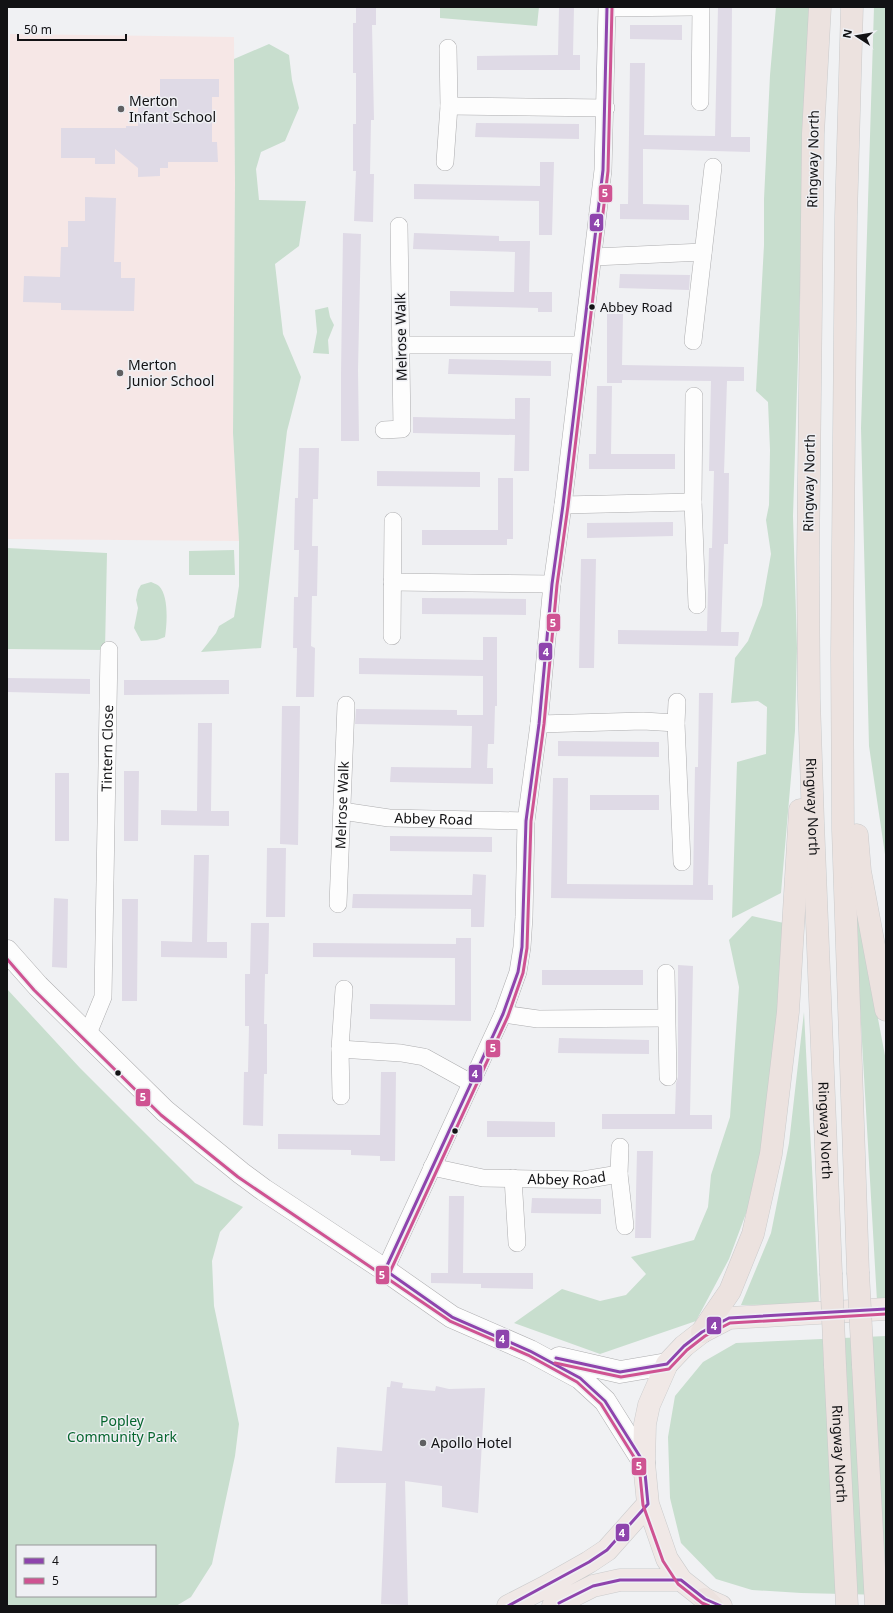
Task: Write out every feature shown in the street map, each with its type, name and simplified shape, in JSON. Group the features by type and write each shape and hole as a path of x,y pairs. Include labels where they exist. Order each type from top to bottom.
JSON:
{"highway":[{"name":"Ringway North","path":"820,7 813,134 808,563 809,699 831,1273 847,1606"},
{"name":"Ringway North","path":"852,7 846,216 842,468 843,830 858,1272 876,1606"},
{"path":"702,1332 730,1291 753,1234 771,1154 788,1012 800,799 809,699"},
{"path":"842,718 854,804 860,871 886,1010"}],"main road":[{"path":"713,1604 681,1580 667,1559 648,1504 644,1463 645,1424 649,1405 667,1364 684,1346 702,1332 729,1318 886,1309"},
{"path":"508,1606 550,1585 607,1550 648,1504"},
{"path":"553,1606 593,1586 620,1580 681,1580"}],"street":[{"path":"385,1270 503,1014 518,972 522,947 524,917 526,821 539,724 552,584 594,257 603,170 606,108 607,8 693,7"},
{"path":"700,7 700,102"},
{"path":"445,162 449,106 448,48"},
{"path":"449,106 606,108"},
{"path":"690,331 713,167"},
{"name":"Melrose Walk","path":"384,430 402,429 399,226"},
{"path":"594,257 702,252"},
{"path":"401,345 582,345"},
{"path":"694,396 693,502 698,605"},
{"path":"563,505 693,502"},
{"path":"392,636 393,521"},
{"path":"392,582 552,584"},
{"name":"Tintern Close","path":"87,1036 103,997 109,650"},
{"path":"677,702 676,723 682,862"},
{"name":"Melrose Walk","path":"336,904 342,810 346,705"},
{"path":"539,724 643,721 676,723"},
{"name":"Abbey Road","path":"342,810 389,818 526,821"},
{"path":"7,951 38,986 87,1036 165,1111 264,1190 385,1270 452,1317 530,1351 580,1378 605,1401 644,1463"},
{"path":"666,973 668,1077"},
{"path":"341,1096 340,1049 344,989"},
{"path":"503,1014 538,1019 666,1018"},
{"path":"340,1049 401,1052 424,1057 471,1083"},
{"name":"Abbey Road","path":"620,1147 619,1174 625,1226"},
{"name":"Abbey Road","path":"432,1167 483,1178 583,1180 619,1174"},
{"name":"Abbey Road","path":"514,1178 517,1243"},
{"path":"530,1351 620,1372 667,1364"}],"shaded area":[{"name":"Merton Junior School","path":"10,34 234,37 235,184 233,433 239,541 7,539 7,159"}],"green space":[{"path":"440,7 539,7 537,26 440,18"},
{"path":"776,7 809,7 793,516 797,648 795,731 781,893 732,918 737,762 766,754 767,707 758,701 731,703 735,658 748,641 762,605 771,554 766,520 769,505 770,450 768,402 756,391 764,245 764,199 770,75"},
{"path":"874,7 886,7 886,861 869,746 861,428"},
{"path":"269,44 289,55 292,80 299,108 285,141 261,152 256,169 259,200 306,201 299,246 275,264 283,334 301,377 287,431 261,648 201,652 216,633 219,626 234,617 239,586 239,541 233,433 235,184 234,59"},
{"path":"328,307 330,317 334,325 328,340 329,354 313,353 317,332 315,310"},
{"path":"7,548 107,553 105,650 7,649"},
{"path":"234,550 235,575 189,575 189,551"},
{"path":"151,582 159,586 166,603 167,618 165,637 157,640 141,641 134,628 138,608 136,600 138,590 141,585"},
{"path":"853,886 886,1061 886,1301 877,1301"},
{"path":"752,916 784,923 777,1019 767,1114 754,1192 729,1259 696,1321 600,1354 514,1323 562,1289 600,1301 626,1295 646,1274 631,1257 694,1240 708,1207 711,1175 730,1117 739,987 729,940"},
{"name":"Popley Community Park","path":"7,989 80,1068 195,1183 243,1207 220,1232 212,1261 214,1306 239,1424 235,1456 212,1564 191,1597 176,1606 7,1606"},
{"path":"804,1012 819,1304 741,1305 771,1233 789,1143"},
{"path":"886,1336 886,1595 752,1590 716,1579 681,1543 670,1498 668,1437 675,1396 703,1362 736,1343"}],"building":[{"path":"356,7 376,7 376,25 372,25 374,120 371,120 370,174 374,174 373,222 354,221 356,171 353,171 353,124 356,124 356,73 353,73 353,23 356,23"},
{"path":"559,7 574,7 573,55 580,55 580,70 477,70 477,56 558,55"},
{"path":"718,7 732,7 731,137 750,137 750,152 643,149 643,204 689,205 689,220 620,219 620,204 628,204 630,63 645,63 644,135 715,136"},
{"path":"630,25 682,25 682,40 630,39"},
{"name":"Merton Infant School","path":"160,79 219,79 219,97 212,97 212,142 217,142 218,162 168,162 168,168 160,168 160,176 138,177 138,168 115,149 115,164 95,164 95,158 61,158 61,128 126,128 126,126 138,126 138,97 160,97"},
{"path":"476,123 579,124 579,139 475,137"},
{"path":"540,162 554,162 552,235 539,235 539,201 414,199 414,184 540,186"},
{"path":"85,197 116,198 114,262 121,262 121,278 135,278 134,311 61,310 61,303 23,302 24,276 60,277 61,247 68,247 68,221 85,221"},
{"path":"343,233 361,234 358,370 359,441 341,441"},
{"path":"414,233 499,236 499,241 530,241 529,292 552,292 552,312 538,312 538,308 450,306 450,291 514,292 515,252 413,249"},
{"path":"620,274 690,275 689,290 619,288"},
{"path":"607,314 623,314 622,365 744,367 744,381 727,381 724,473 729,473 728,544 724,544 721,632 739,632 738,646 618,644 618,630 707,631 709,548 712,548 714,471 709,471 711,381 622,380 622,383 607,383"},
{"path":"449,359 551,361 551,376 448,374"},
{"path":"597,386 612,386 611,454 675,454 675,469 589,469 589,454 596,454"},
{"path":"515,398 530,398 529,471 514,471 515,435 413,433 413,417 515,419"},
{"path":"299,448 319,448 318,499 313,499 312,546 318,546 317,596 312,596 311,646 315,648 314,697 296,697 297,648 293,648 294,597 298,597 299,550 294,550 295,498 298,498"},
{"path":"377,471 480,472 480,487 377,486"},
{"path":"498,478 513,478 513,539 507,539 507,545 422,545 422,530 498,530"},
{"path":"673,522 673,536 587,538 587,523"},
{"path":"581,559 596,559 594,668 579,668"},
{"path":"422,598 526,599 526,615 422,614"},
{"path":"483,637 497,637 497,706 495,706 494,744 488,744 487,768 493,768 493,784 390,782 391,767 471,768 472,726 355,724 356,709 457,710 457,715 483,715 483,676 359,674 359,658 483,660"},
{"path":"7,678 90,679 90,694 7,692"},
{"path":"124,680 229,680 229,694 124,695"},
{"path":"699,693 713,693 708,885 713,885 713,900 551,898 553,778 568,778 567,884 693,885 695,767 698,767"},
{"path":"282,706 300,706 298,845 280,844"},
{"path":"198,723 212,723 211,811 229,811 229,826 161,825 161,810 197,811"},
{"path":"558,741 659,742 659,757 558,756"},
{"path":"124,771 139,771 138,841 124,841"},
{"path":"55,773 69,773 69,841 55,841"},
{"path":"590,795 659,795 659,810 590,810"},
{"path":"390,836 492,837 492,852 390,851"},
{"path":"267,848 286,848 285,917 266,917"},
{"path":"194,855 209,855 207,942 227,942 227,958 161,957 161,941 192,942"},
{"path":"473,874 486,875 484,927 471,927 471,909 352,908 353,894 472,895"},
{"path":"54,898 68,899 67,968 52,967"},
{"path":"122,899 138,899 137,1001 122,1001"},
{"path":"251,923 269,923 268,974 265,974 264,1024 267,1024 267,1074 264,1074 263,1126 243,1125 244,1072 248,1072 249,1026 245,1026 245,974 250,974"},
{"path":"456,938 471,938 471,1021 370,1019 370,1004 455,1005 455,958 313,957 313,943 456,944"},
{"path":"678,965 693,966 690,1115 712,1115 712,1129 602,1129 602,1114 675,1114 676,1083 678,1077"},
{"path":"542,970 643,970 643,985 542,985"},
{"path":"559,1038 649,1040 649,1054 558,1053"},
{"path":"381,1072 396,1072 395,1161 380,1161 380,1156 351,1155 351,1150 278,1149 278,1134 380,1135"},
{"path":"487,1121 555,1122 555,1137 487,1137"},
{"path":"637,1151 653,1151 651,1238 635,1238"},
{"path":"449,1196 464,1196 463,1273 533,1273 533,1289 481,1288 481,1284 431,1283 431,1273 448,1273"},
{"path":"532,1198 601,1199 601,1214 531,1213"},
{"path":"391,1381 403,1383 402,1388 435,1391 436,1386 449,1389 485,1388 478,1513 442,1507 442,1486 405,1481 408,1605 381,1604 386,1483 335,1483 337,1447 382,1451 387,1387 390,1387"}],"transit line":[{"name":"4","path":"385,1270 503,1014 518,972 522,947 526,821 539,724 552,584 563,505 603,170 607,7"},
{"name":"5","path":"390,1272 508,1016 523,973 527,948 531,821 544,724 557,585 568,506 608,171 612,7"},
{"name":"5","path":"7,959 34,990 161,1115 238,1177 450,1321 528,1355 577,1382 601,1404 639,1465 643,1505 663,1561 678,1584 702,1603 709,1606"},
{"name":"4","path":"385,1270 452,1317 530,1351 580,1378 605,1401 644,1463 648,1504 607,1550 589,1562 508,1606"},
{"name":"4","path":"556,1358 620,1372 667,1364 684,1346 702,1332 729,1318 886,1309"},
{"name":"5","path":"555,1363 621,1377 669,1369 687,1350 705,1336 730,1323 886,1314"},
{"name":"4","path":"559,1603 593,1586 620,1580 681,1580 705,1599 721,1606"}],"place":[{"name":"Merton Infant School","path":"121,109"},
{"name":"Abbey Road","path":"592,307"},
{"name":"Merton Junior School","path":"120,373"},
{"name":"Apollo Hotel","path":"423,1443"}]}
